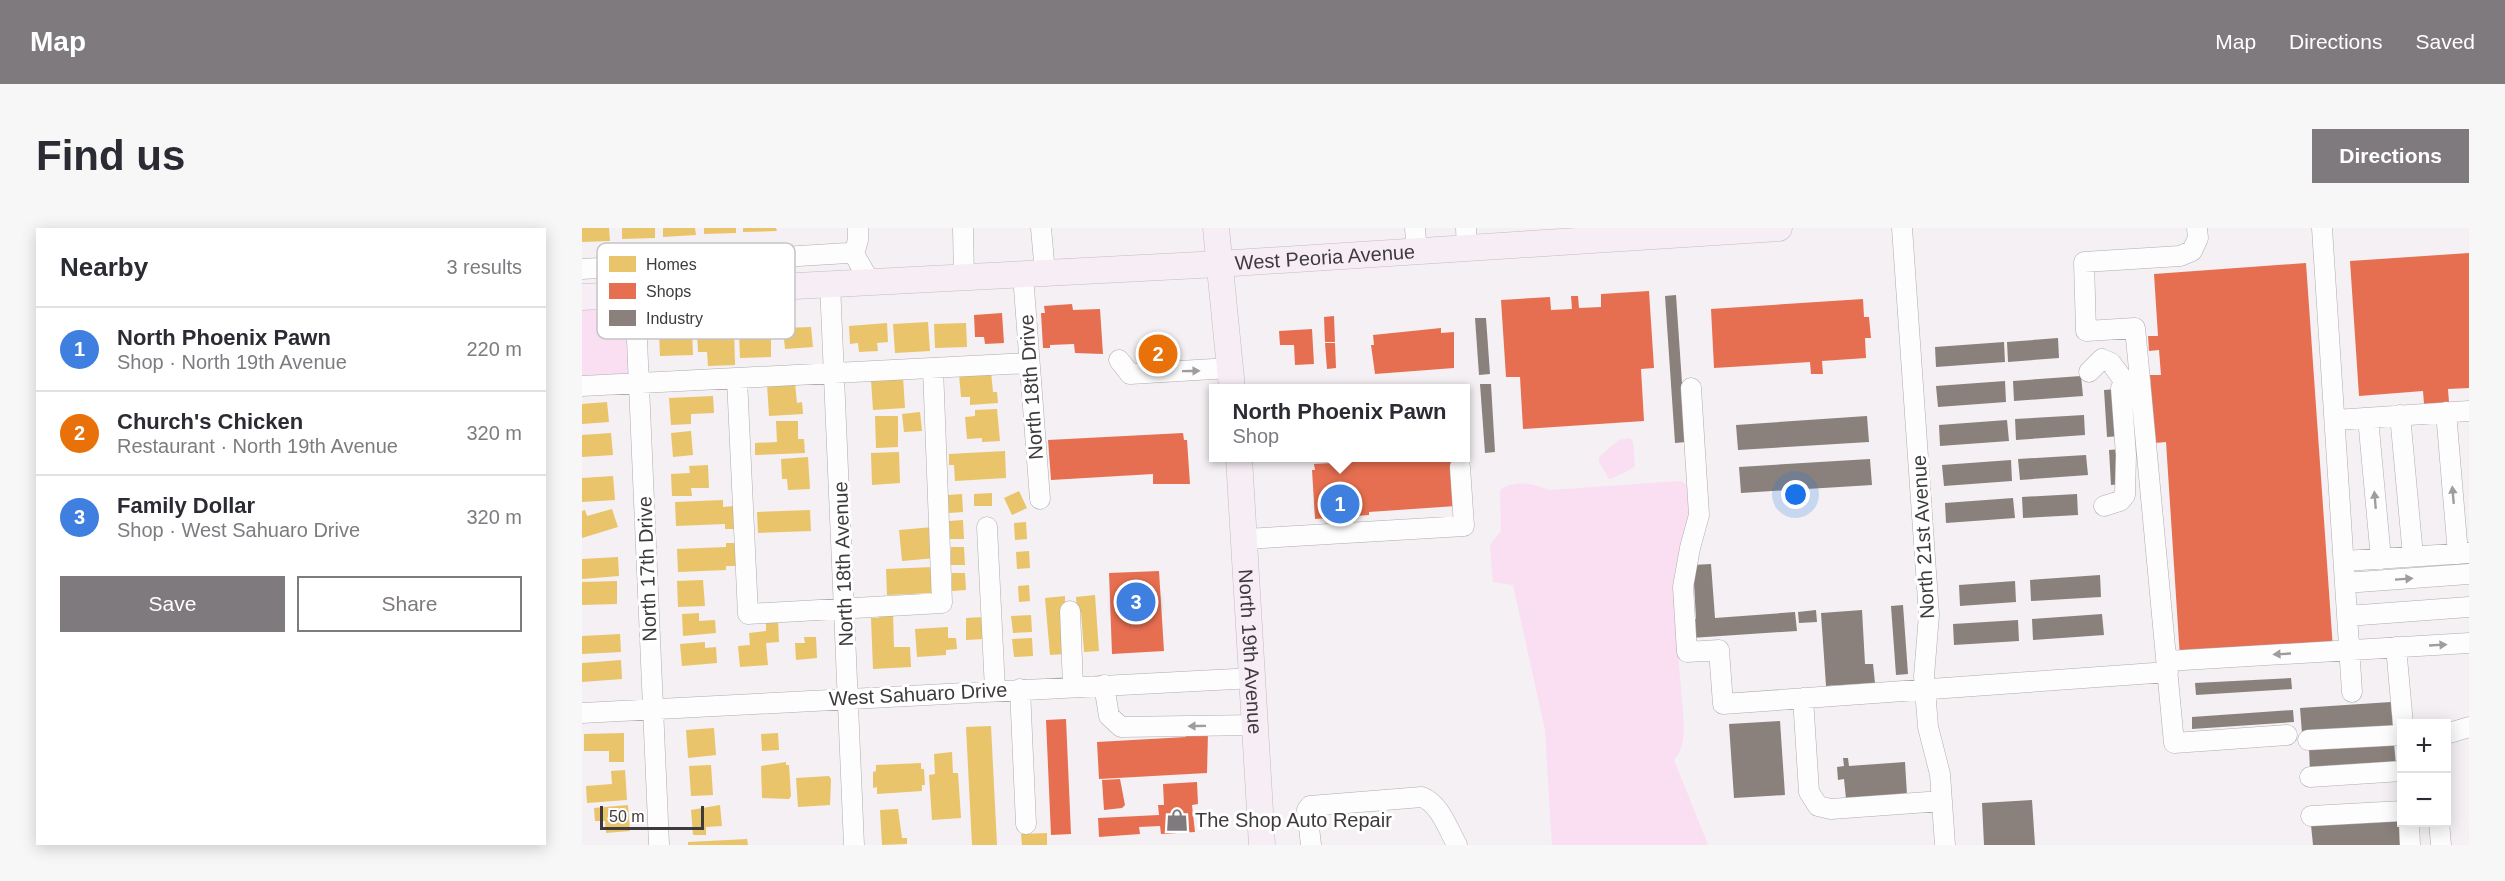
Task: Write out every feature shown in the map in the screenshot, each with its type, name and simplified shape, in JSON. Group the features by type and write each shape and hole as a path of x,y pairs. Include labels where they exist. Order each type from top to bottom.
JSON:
{"main road":[{"path":"1216,228 1231,378"},
{"name":"West Peoria Avenue","path":"795,285 1219,264 1416,240 1779,228"},
{"name":"West Peoria Avenue","path":"582,297 597,296"},
{"name":"North 19th Avenue","path":"1239,462 1254,678 1262,845"}],"street":[{"path":"858,228 858,240 854,254 870,282"},
{"path":"963,228 964,278"},
{"name":"North 18th Drive","path":"1040,499 1029,363 1034,274 1041,228"},
{"name":"North 21st Avenue","path":"1902,228 1929,615 1925,690 1928,727 1940,774 1945,845"},
{"path":"2197,228 2198,238 2192,251 2180,256 2084,262 2086,331 2135,328 2132,381 2168,667 2175,743 2287,735"},
{"path":"2322,228 2352,692"},
{"path":"795,257 854,254"},
{"path":"582,270 597,269"},
{"name":"North 18th Avenue","path":"830,283 854,845"},
{"name":"North 17th Drive","path":"637,339 659,845"},
{"path":"2089,372 2102,359 2111,363 2132,381"},
{"path":"1119,360 1130,374 1231,378"},
{"path":"582,386 1029,363"},
{"path":"737,379 747,614 942,603 933,368"},
{"path":"2104,506 2120,501 2127,488 2121,388 2132,381"},
{"path":"1691,388 1699,515 1683,587 1687,652 1719,650 1723,704 1925,690 2349,650 2469,643"},
{"path":"2335,420 2469,411"},
{"path":"2344,561 2464,553 2446,412"},
{"path":"2400,416 2413,556"},
{"path":"2368,418 2381,559"},
{"path":"1245,538 1464,526 1460,467"},
{"path":"987,527 994,690"},
{"path":"2345,583 2469,574"},
{"path":"2347,616 2469,607"},
{"path":"1070,611 1073,686"},
{"path":"2396,647 2403,719"},
{"name":"West Sahuaro Drive","path":"582,713 1254,678"},
{"path":"1104,685 1109,716 1121,727 1256,725"},
{"path":"1020,689 1026,824"},
{"path":"1803,698 1809,792 1818,806 1831,809 1942,801"},
{"path":"2451,732 2469,727"},
{"path":"2308,740 2397,735"},
{"path":"2310,777 2397,771"},
{"path":"1311,845 1307,810 1310,806 1422,797 1430,800 1436,808 1457,845"},
{"path":"2311,816 2397,811"},
{"path":"2409,827 2410,845"},
{"path":"2439,827 2440,845"}],"shaded area":[{"path":"597,307 597,339 627,339 629,379 582,381 582,308"},
{"path":"1630,438 1633,442 1635,466 1609,479 1599,462 1599,457 1619,440"},
{"path":"1680,481 1687,487 1690,512 1676,584 1676,623 1684,731 1679,753 1674,760 1708,845 1552,845 1545,730 1513,585 1493,582 1490,545 1501,531 1500,490 1518,484 1530,484 1550,490"}],"building: Homes":[{"path":"582,228 609,228 610,241 582,242"},
{"path":"622,228 655,228 655,238 622,239"},
{"path":"663,228 695,228 696,235 663,237"},
{"path":"704,228 736,228 736,233 704,234"},
{"path":"743,228 776,228 777,231 743,232"},
{"path":"928,322 930,351 895,353 893,324"},
{"path":"887,323 888,342 877,343 878,351 859,352 858,343 850,344 849,326"},
{"path":"966,323 967,347 935,348 934,324"},
{"path":"811,327 813,347 785,349 784,339 795,339 795,328"},
{"path":"659,339 692,339 693,355 660,356"},
{"path":"697,339 734,339 735,365 708,366 707,352 698,352"},
{"path":"739,339 771,339 771,357 740,358"},
{"path":"991,372 993,392 997,392 998,403 970,405 970,397 961,397 959,374"},
{"path":"903,377 905,408 873,410 871,380"},
{"path":"795,383 797,403 802,402 803,414 769,416 767,384"},
{"path":"713,396 714,413 691,414 691,424 671,425 669,398"},
{"path":"607,402 609,422 582,424 582,404"},
{"path":"997,409 1000,441 982,442 982,438 967,439 965,417 975,416 975,410"},
{"path":"920,412 922,431 904,432 902,414"},
{"path":"875,416 898,416 898,447 876,448"},
{"path":"776,421 798,421 798,439 804,439 805,453 755,455 755,443 777,442"},
{"path":"691,431 693,455 673,457 671,433"},
{"path":"611,433 613,455 582,457 582,435"},
{"path":"1005,451 1006,478 955,481 954,465 949,465 949,454"},
{"path":"899,452 900,483 872,485 871,453"},
{"path":"808,457 810,489 788,490 787,479 782,479 781,459"},
{"path":"708,465 709,488 691,488 692,496 672,496 671,474 690,473 689,466"},
{"path":"613,476 615,500 582,502 582,478"},
{"path":"1019,491 1027,508 1012,515 1004,498"},
{"path":"992,493 992,506 974,506 974,494"},
{"path":"962,494 963,512 949,513 948,495"},
{"path":"723,500 723,507 735,506 736,529 725,529 725,524 676,526 675,502"},
{"path":"612,509 618,527 582,538 582,511 585,510 587,516"},
{"path":"810,510 811,531 758,533 757,512"},
{"path":"963,520 964,539 950,539 949,521"},
{"path":"1026,522 1027,539 1015,540 1014,523"},
{"path":"933,527 936,558 902,561 899,530"},
{"path":"726,543 737,543 738,566 726,566 726,570 678,572 677,549 726,547"},
{"path":"951,547 964,547 965,565 951,565"},
{"path":"1029,551 1030,568 1017,569 1016,552"},
{"path":"618,557 619,576 582,579 582,559"},
{"path":"933,567 934,593 887,595 886,569"},
{"path":"952,573 965,573 966,590 952,591"},
{"path":"703,580 705,606 678,607 677,581"},
{"path":"617,581 617,604 582,605 582,582"},
{"path":"1029,585 1030,601 1019,602 1018,586"},
{"path":"1095,595 1099,651 1084,652 1081,612 1077,612 1076,597"},
{"path":"1065,596 1065,654 1050,655 1045,598"},
{"path":"893,612 894,647 910,647 911,667 873,669 871,618 879,618 878,613"},
{"path":"699,613 699,621 715,620 716,633 683,636 682,614"},
{"path":"1031,615 1032,632 1013,633 1011,616"},
{"path":"983,617 984,639 966,640 966,618"},
{"path":"766,619 778,619 779,642 766,643 768,665 740,667 738,646 750,645 749,633 766,631"},
{"path":"948,627 948,638 956,638 957,649 946,650 946,655 917,657 915,629"},
{"path":"620,634 621,652 582,654 582,636"},
{"path":"804,637 816,637 817,658 796,660 795,643 805,643"},
{"path":"1032,638 1033,656 1014,657 1012,639"},
{"path":"705,642 705,648 716,647 717,663 682,666 680,644"},
{"path":"621,660 622,679 582,682 582,663"},
{"path":"991,726 997,845 972,845 966,727"},
{"path":"714,728 716,755 688,758 686,730"},
{"path":"624,733 624,762 609,762 609,751 584,751 584,734"},
{"path":"778,733 779,750 762,751 761,734"},
{"path":"952,752 953,773 958,773 961,818 932,820 929,775 935,774 934,754"},
{"path":"786,762 786,765 789,765 791,796 789,799 762,798 761,766"},
{"path":"921,763 921,769 924,769 925,785 922,785 922,791 877,794 877,787 873,788 873,772 876,771 876,765"},
{"path":"711,765 713,795 691,796 689,766"},
{"path":"625,770 627,800 587,803 586,786 612,784 611,771"},
{"path":"829,776 831,779 830,805 798,807 796,778"},
{"path":"628,805 630,831 606,833 605,821 595,821 594,808"},
{"path":"720,805 722,826 706,827 706,835 693,835 691,810"},
{"path":"898,809 902,838 907,838 907,844 882,845 880,810"},
{"path":"1047,833 1047,845 1022,845 1021,834"},
{"path":"747,839 748,845 688,845 688,842"}],"building: Shops":[{"path":"2469,253 2469,388 2448,389 2449,402 2424,404 2423,391 2359,396 2350,261"},
{"path":"2306,263 2333,649 2180,658 2166,442 2155,443 2150,375 2161,375 2159,350 2149,351 2148,336 2158,336 2154,274"},
{"path":"1649,291 1654,368 1641,369 1644,421 1523,429 1520,377 1506,377 1501,300 1550,297 1551,310 1572,309 1571,296 1578,296 1579,308 1601,307 1601,294"},
{"path":"1863,299 1864,317 1869,317 1871,338 1865,338 1866,358 1822,361 1823,374 1811,374 1810,362 1714,368 1711,309"},
{"path":"1072,304 1073,310 1100,309 1103,354 1075,353 1074,344 1050,345 1050,348 1043,348 1041,313 1045,313 1044,306"},
{"path":"1002,313 1004,343 985,344 984,337 975,337 974,315"},
{"path":"1334,316 1335,342 1325,342 1324,317"},
{"path":"1441,328 1441,333 1454,332 1454,368 1375,374 1371,345 1374,345 1373,335"},
{"path":"1312,329 1314,364 1295,365 1294,345 1280,345 1279,331"},
{"path":"1325,343 1335,343 1336,368 1327,369"},
{"path":"1177,344 1179,366 1138,368 1137,346"},
{"path":"1183,433 1184,440 1187,440 1190,484 1153,484 1153,474 1051,480 1048,440"},
{"path":"1453,462 1456,506 1369,512 1369,515 1315,519 1312,470 1315,470 1314,464"},
{"path":"1159,571 1164,651 1112,654 1109,573"},
{"path":"1066,719 1071,834 1051,835 1046,720"},
{"path":"1208,733 1207,773 1099,779 1097,742 1186,737 1185,734"},
{"path":"1120,779 1125,805 1122,808 1104,810 1102,780"},
{"path":"1197,782 1198,804 1192,805 1195,832 1161,834 1160,826 1139,827 1140,834 1099,837 1098,818 1159,815 1158,805 1164,805 1163,784"}],"building: Industry":[{"path":"1676,295 1686,442 1675,443 1665,296"},
{"path":"1475,318 1486,318 1490,374 1479,375"},
{"path":"2058,338 2059,358 2008,362 2007,342"},
{"path":"2004,342 2005,362 1936,367 1935,347"},
{"path":"2081,376 2083,396 2014,401 2013,381"},
{"path":"2005,381 2006,402 1938,407 1936,386"},
{"path":"1480,384 1491,384 1495,452 1485,453"},
{"path":"2117,389 2120,436 2107,437 2104,390"},
{"path":"2084,415 2085,435 2016,440 2015,419"},
{"path":"1867,416 1869,442 1738,450 1736,425"},
{"path":"2007,420 2009,441 1940,446 1939,425"},
{"path":"2121,449 2123,484 2111,485 2109,450"},
{"path":"2086,455 2088,475 2020,480 2018,459"},
{"path":"1870,459 1872,485 1741,493 1739,467"},
{"path":"2011,460 2012,481 1944,486 1942,465"},
{"path":"2077,494 2078,515 2023,518 2022,497"},
{"path":"2013,498 2015,518 1946,523 1945,503"},
{"path":"1711,564 1715,618 1795,612 1797,631 1691,638 1689,619 1696,619 1693,565"},
{"path":"2100,575 2101,597 2031,601 2030,580"},
{"path":"2015,581 2016,602 1960,606 1959,585"},
{"path":"1903,605 1908,674 1896,675 1891,606"},
{"path":"1816,610 1817,622 1799,623 1798,612"},
{"path":"1862,610 1865,664 1873,664 1875,683 1826,686 1821,613"},
{"path":"2102,614 2104,635 2033,640 2032,619"},
{"path":"2018,620 2019,641 1954,645 1953,624"},
{"path":"2291,678 2292,689 2196,695 2195,683"},
{"path":"2391,702 2393,728 2302,733 2300,708"},
{"path":"2293,710 2294,722 2192,729 2192,717"},
{"path":"1780,721 1785,795 1734,798 1729,724"},
{"path":"2394,743 2396,765 2310,771 2309,748"},
{"path":"1843,758 1848,758 1849,766 1905,762 1907,795 1846,799 1844,779 1838,780 1837,767 1844,766"},
{"path":"2032,800 2035,845 1984,845 1982,803"},
{"path":"2397,819 2397,827 2401,827 2402,845 2313,845 2311,825"}],"place":[{"name":"Church's Chicken","path":"1158,354"},
{"name":"North Phoenix Pawn","path":"1340,504"},
{"name":"Family Dollar","path":"1136,602"},
{"name":"The Shop Auto Repair","path":"1177,820"}]}
